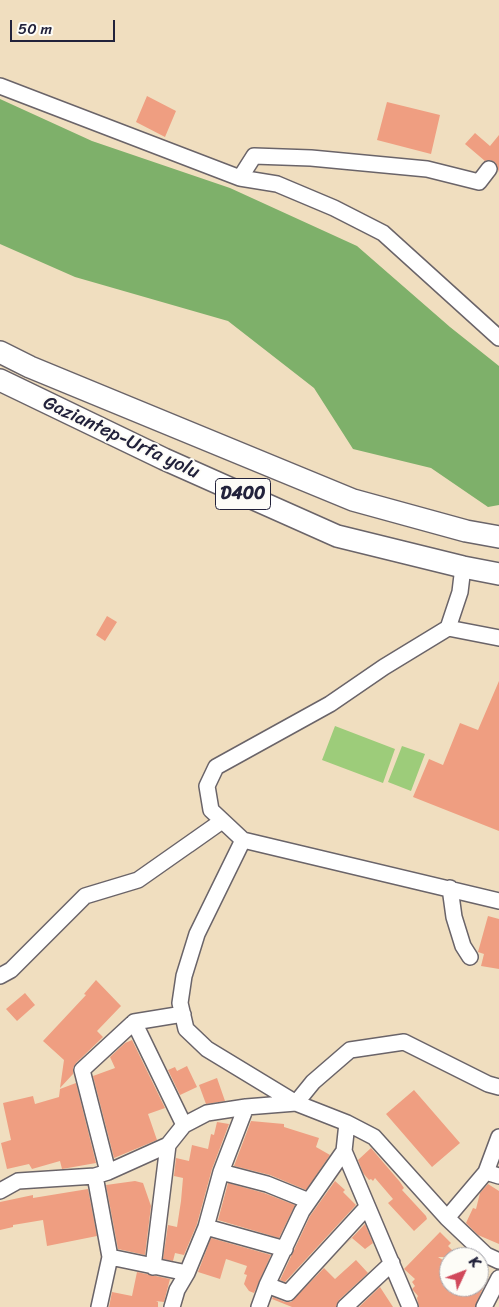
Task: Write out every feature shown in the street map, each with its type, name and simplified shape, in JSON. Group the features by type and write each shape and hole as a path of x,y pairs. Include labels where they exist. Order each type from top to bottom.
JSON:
{"highway":[{"name":"Gaziantep-Urfa yolu","path":"0,352 39,370 353,500 499,537"},
{"name":"Gaziantep-Urfa yolu","path":"0,380 164,459 337,536 499,574"},
{"path":"464,567 499,580"}],"street":[{"path":"0,86 240,178 276,184 334,208 383,234 499,338"},
{"path":"240,178 254,156 311,158 426,169 479,182 489,169"},
{"path":"464,567 460,592 448,628 384,667 330,704 216,767 207,786 211,810 243,840 499,901"},
{"path":"448,628 499,638"},
{"path":"188,845 222,821"},
{"path":"0,976 11,970 85,896 138,880 222,821"},
{"path":"243,840 197,934 184,976 180,1003 186,1029 207,1049 296,1103 347,1123 374,1137 447,1218 486,1255 499,1261"},
{"path":"450,888 454,917 463,946 470,957"},
{"path":"99,1307 110,1257 101,1174 82,1070 134,1022 183,1014"},
{"path":"134,1022 184,1126"},
{"path":"0,1191 18,1181 101,1174 168,1145 184,1126 207,1113 246,1107 296,1103 313,1082 350,1050 404,1042 488,1084 499,1087"},
{"path":"172,1307 177,1290 187,1273 206,1227 222,1172 246,1107"},
{"path":"347,1123 344,1151 410,1307"},
{"path":"447,1218 493,1174 499,1137"},
{"path":"153,1267 168,1145"},
{"path":"259,1307 267,1285 302,1211 344,1151"},
{"path":"222,1172 267,1184 309,1201"},
{"path":"267,1285 288,1293 367,1207"},
{"path":"206,1227 285,1250"},
{"path":"110,1257 187,1273"},
{"path":"346,1307 392,1263"},
{"path":"484,1307 499,1278"}],"green space":[{"path":"0,99 92,141 230,188 357,246 450,327 499,366 499,505 488,507 431,468 353,449 314,388 228,321 75,277 0,244"},
{"path":"335,726 395,749 383,783 322,760"},
{"path":"402,746 425,754 411,791 388,782"}],"building":[{"path":"147,96 176,111 165,137 136,122"},
{"path":"387,102 440,115 431,154 377,140"},
{"path":"475,133 490,146 499,135 499,172 495,162 485,161 465,144"},
{"path":"107,616 117,622 105,641 96,635"},
{"path":"499,681 499,831 413,797 429,759 443,765 460,723 478,730"},
{"path":"488,916 499,919 499,969 481,966 484,954 478,952"},
{"path":"96,980 121,1006 97,1031 103,1037 76,1063 73,1068 73,1074 60,1088 64,1060 43,1041 86,995 84,994"},
{"path":"25,993 35,1005 17,1021 6,1009"},
{"path":"132,1040 165,1108 148,1114 157,1140 114,1158 93,1076 115,1068 110,1057 125,1043"},
{"path":"187,1066 197,1087 180,1095 168,1070 175,1067 177,1071"},
{"path":"217,1078 225,1101 206,1104 199,1085"},
{"path":"76,1083 96,1163 62,1169 60,1161 32,1169 29,1164 7,1169 1,1143 11,1140 3,1103 33,1096 35,1104 59,1097 60,1089"},
{"path":"414,1090 460,1143 432,1167 386,1114"},
{"path":"251,1121 284,1124 284,1127 319,1138 316,1147 330,1155 306,1190 270,1175 234,1166"},
{"path":"217,1122 229,1124 212,1169 197,1224 184,1255 175,1253 173,1261 163,1259 168,1225 177,1227 181,1201 183,1178 174,1176 176,1158 189,1161 192,1145 208,1149 211,1134 214,1135"},
{"path":"371,1148 400,1182 404,1188 402,1190 426,1216 427,1219 414,1231 388,1203 393,1199 375,1178 373,1181 369,1180 363,1173 358,1160"},
{"path":"135,1181 143,1183 151,1206 145,1255 118,1249 106,1185"},
{"path":"335,1181 345,1190 343,1192 356,1205 285,1282 280,1280 310,1216"},
{"path":"228,1183 264,1193 295,1205 279,1238 218,1220"},
{"path":"488,1184 499,1191 499,1244 478,1235 466,1223 473,1208 476,1209 480,1193"},
{"path":"88,1189 97,1236 47,1246 43,1220 13,1225 13,1227 0,1230 0,1202 33,1195 33,1198"},
{"path":"365,1224 373,1243 365,1249 352,1238 345,1245"},
{"path":"440,1232 451,1243 449,1247 439,1247 439,1297 479,1297 475,1307 419,1307 418,1296 412,1289 415,1286 412,1282 415,1279 404,1269"},
{"path":"211,1238 271,1255 254,1293 249,1291 244,1284 247,1275 244,1274 247,1266 226,1259 220,1279 198,1272"},
{"path":"356,1260 368,1273 339,1300 336,1307 292,1307 272,1299 273,1297 285,1302 291,1302 324,1268 335,1279"},
{"path":"137,1272 170,1279 164,1302 156,1301 158,1302 158,1307 109,1307 112,1292 132,1296"},
{"path":"380,1287 393,1307 359,1307"}]}
